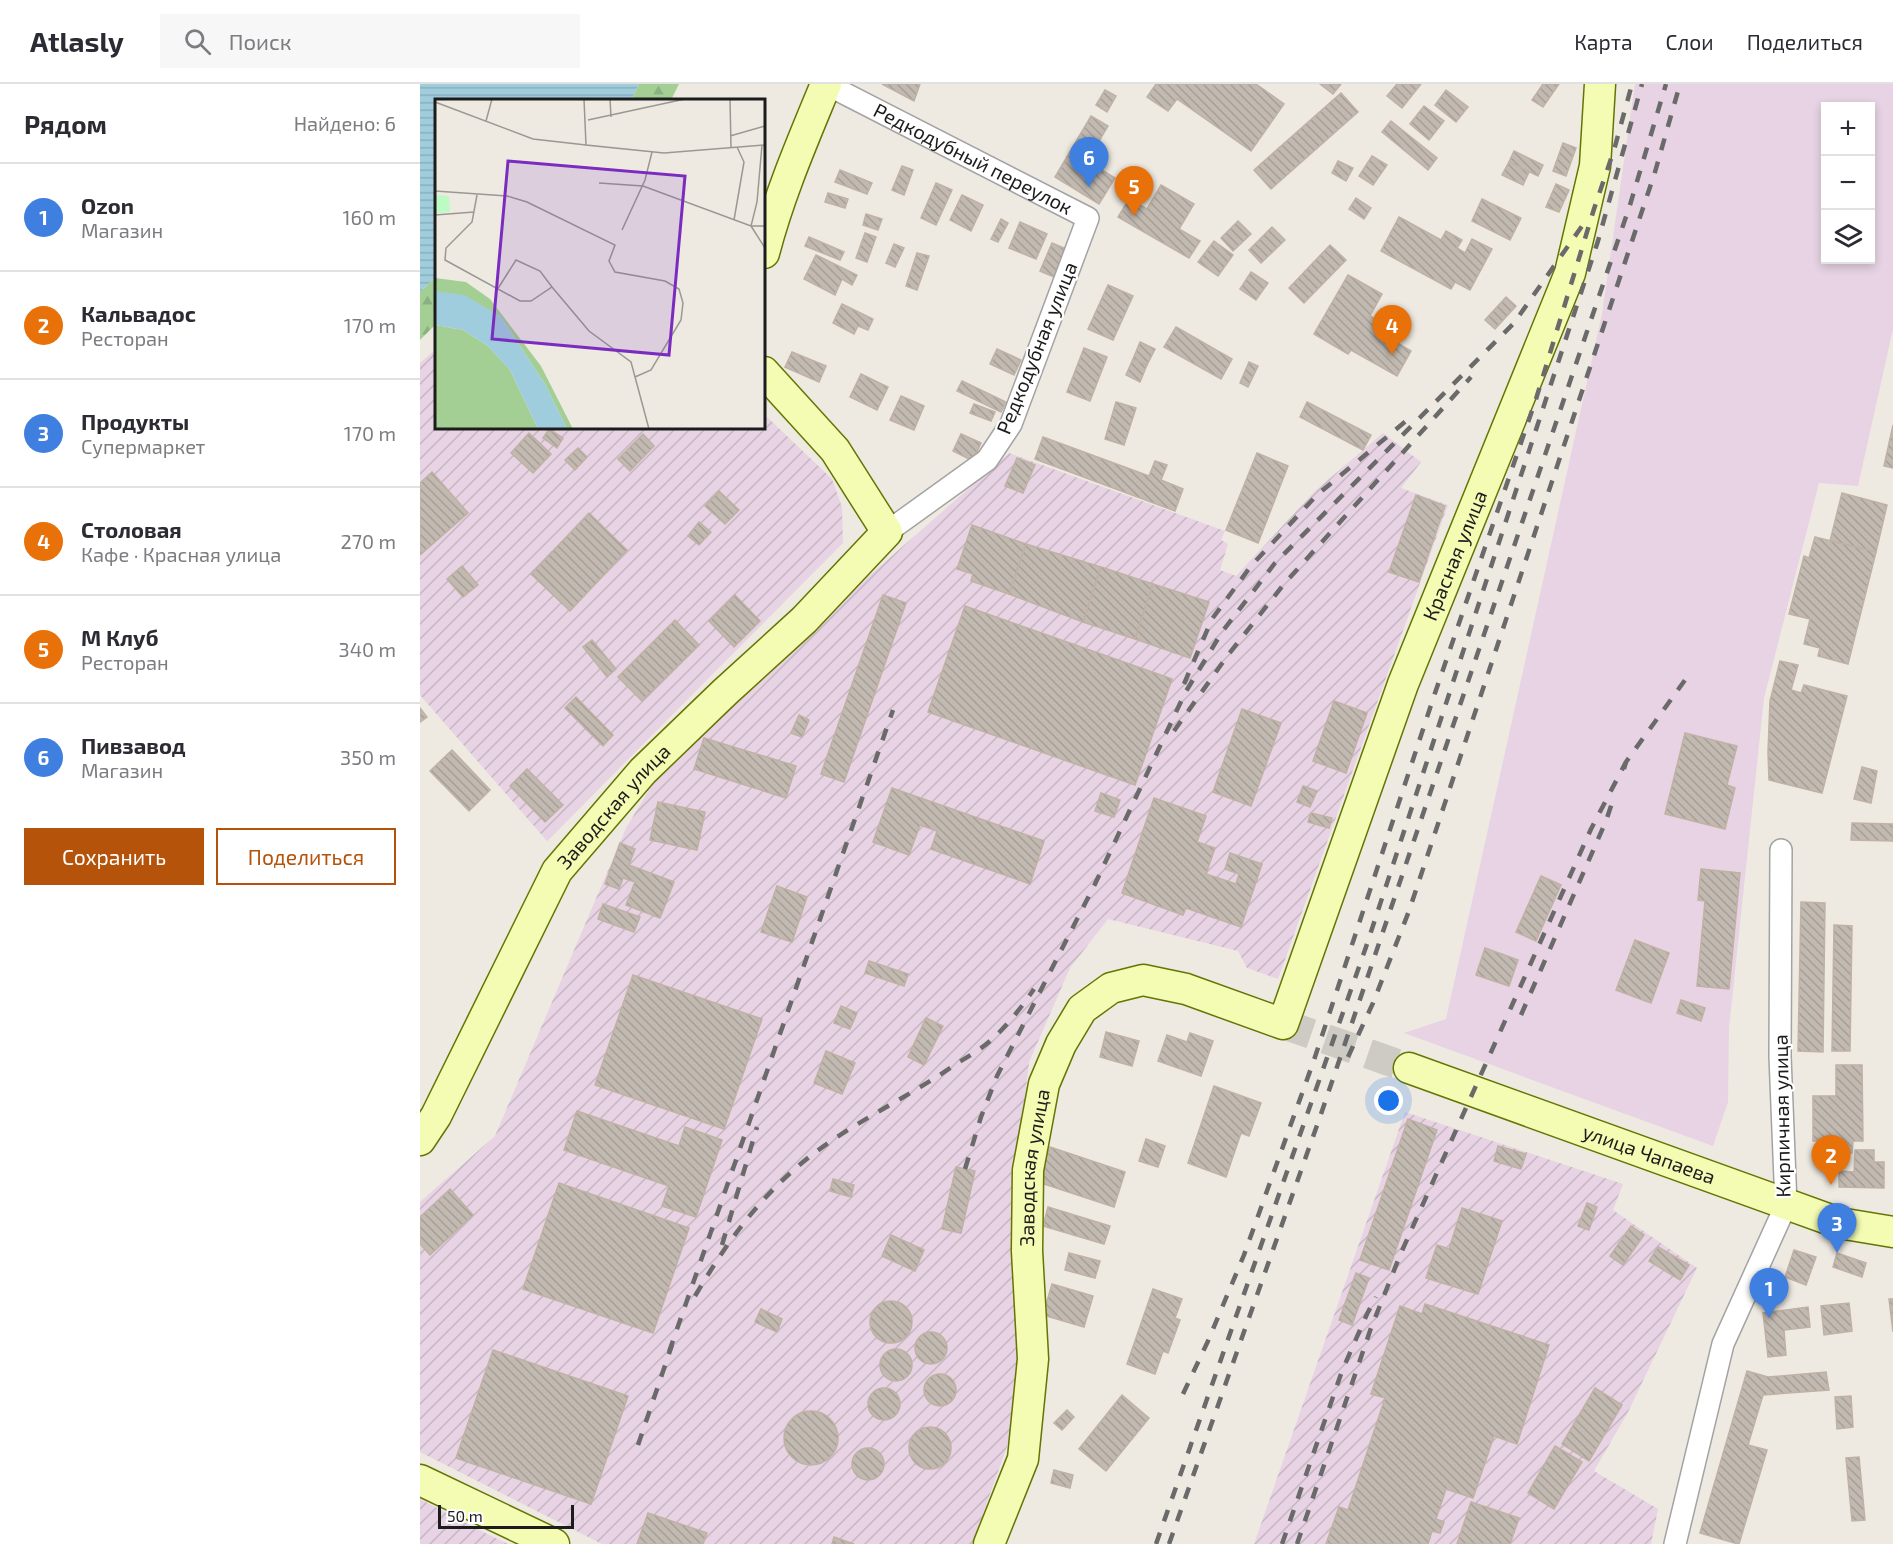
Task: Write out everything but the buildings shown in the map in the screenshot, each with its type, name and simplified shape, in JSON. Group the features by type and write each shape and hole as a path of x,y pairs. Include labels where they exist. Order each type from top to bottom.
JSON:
{"main road":[{"path":"765,249 771,225 826,84"},
{"name":"Красная улица","path":"1283,1024 1403,684 1570,273 1595,166 1600,84"},
{"path":"765,373 835,450 887,532"},
{"name":"Заводская улица","path":"420,1140 436,1116 557,872 643,771 804,620 887,532"},
{"name":"Заводская улица","path":"988,1544 1023,1459 1033,1359 1027,1251 1028,1170 1044,1084 1061,1044 1082,1009 1111,988 1143,980 1186,989 1283,1024"},
{"name":"улица Чапаева","path":"1409,1068 1839,1223 1893,1232"},
{"path":"420,1480 554,1544"}],"street":[{"name":"Редкодубный переулок","path":"826,84 1088,218"},
{"name":"Редкодубная улица","path":"887,532 987,460 1011,424 1088,218"},
{"name":"Кирпичная улица","path":"1675,1544 1723,1344 1786,1205 1780,1056 1781,850"}],"shaded area":[{"path":"1635,84 1893,84 1893,329 1858,486 1819,483 1764,698 1729,1028 1728,1102 1713,1146 1404,1033 1446,1019 1602,314"},
{"path":"435,350 435,429 765,429 765,415 832,479 842,507 843,543 547,841 420,695 420,363"},
{"path":"1383,433 1421,462 1401,488 1448,505 1278,979 1247,968 1238,951 1108,919 1070,968 1029,1062 1013,1203 1019,1350 1012,1433 972,1544 602,1544 420,1452 420,1202 495,1136 626,828 655,780 861,583 1009,453 1225,531 1221,540 1228,544 1220,570 1236,576 1315,491"},
{"path":"1405,1112 1623,1184 1613,1210 1697,1268 1628,1412 1594,1471 1658,1509 1651,1544 1254,1544"},
{"path":"420,1499 483,1532 508,1544 420,1544"}],"green space":[{"path":"639,84 679,84 672,99 632,99"},
{"path":"435,278 435,325 420,340 420,292"}],"water":[{"path":"420,84 639,84 632,99 435,99 435,278 420,292"}],"tunnel":[{"path":"1283,1024 1409,1068"}],"railway":[{"path":"1183,1394 1244,1255 1314,1060 1435,693 1536,399 1614,150 1632,84"},
{"path":"1156,1544 1366,947 1598,241 1642,84"},
{"path":"1169,1544 1321,1114 1630,205 1666,84"},
{"path":"1348,1057 1373,1003 1409,911 1655,172 1680,84"},
{"path":"965,1169 997,1076 1095,884 1185,693 1222,632 1275,563 1514,323 1587,219"},
{"path":"1174,731 1228,655 1284,584 1471,377"},
{"path":"1184,684 1212,619 1251,566 1317,495 1412,416"},
{"path":"1624,769 1626,762 1685,680"},
{"path":"669,1352 893,710"},
{"path":"1297,1544 1371,1328 1401,1253 1591,829 1626,762"},
{"path":"1521,1015 1606,821 1613,800"},
{"path":"695,1296 743,1224 786,1177 839,1136 982,1047 1008,1023 1034,989"},
{"path":"722,1245 757,1127"},
{"path":"1282,1544 1342,1371 1376,1297"},
{"path":"638,1445 672,1345"}],"place":[{"name":"Пивзавод","path":"1089,187"},
{"name":"М Клуб","path":"1134,216"},
{"name":"Столовая","path":"1392,355"},
{"name":"Кальвадос","path":"1831,1185"},
{"name":"Продукты","path":"1837,1253"},
{"name":"Ozon","path":"1769,1318"}]}
